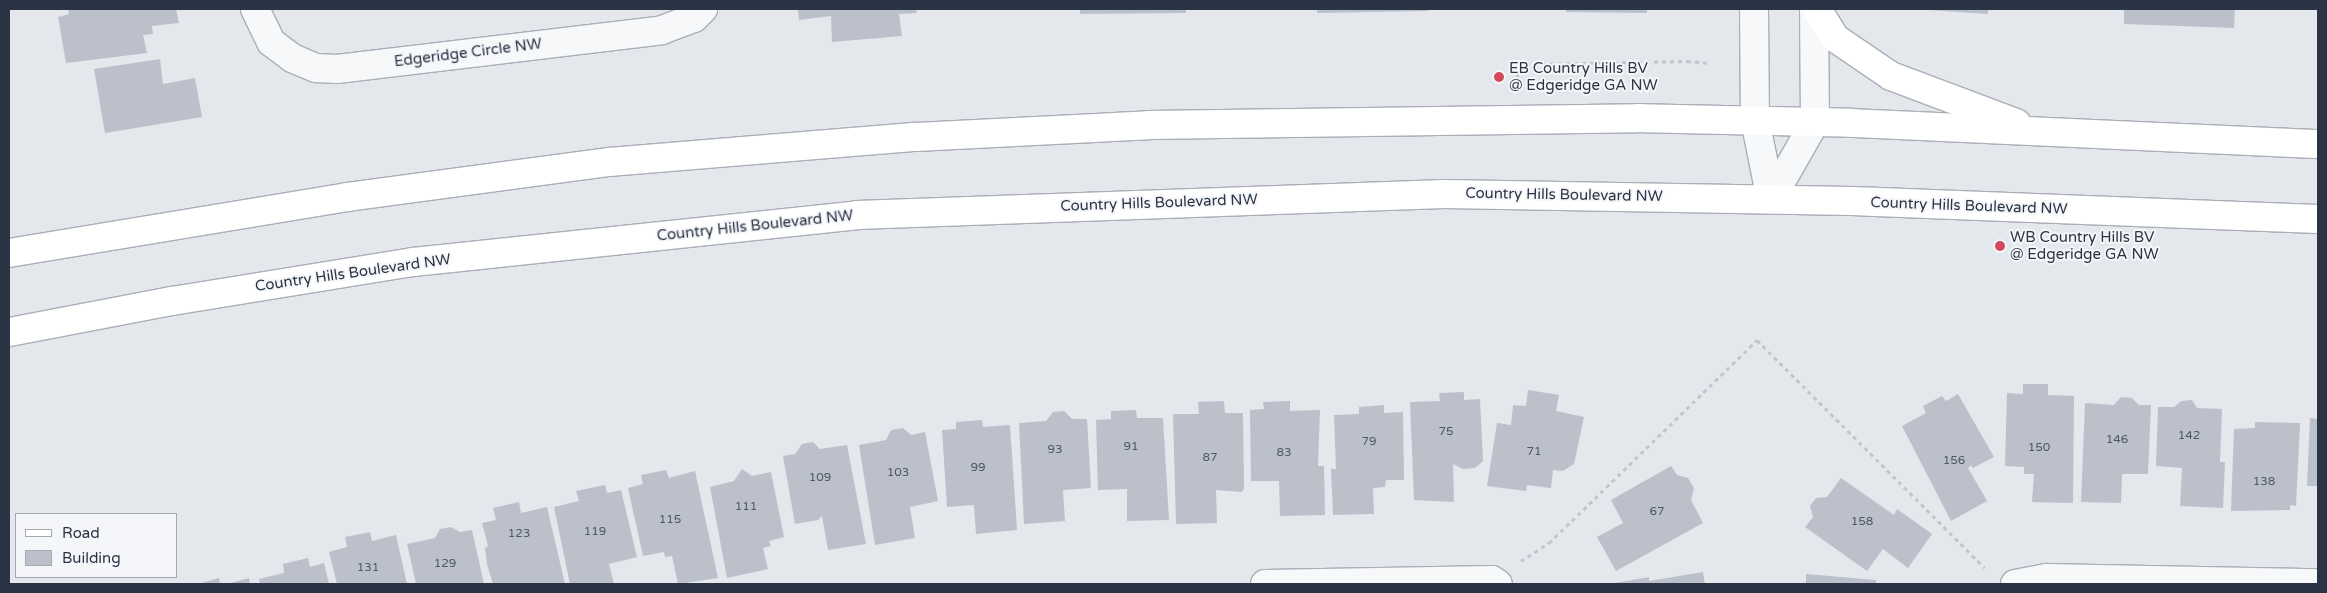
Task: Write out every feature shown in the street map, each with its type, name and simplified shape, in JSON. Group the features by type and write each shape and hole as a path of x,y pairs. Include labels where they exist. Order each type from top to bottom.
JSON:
{"main road":[{"path":"1816,9 1835,38 1891,76 2040,132"},
{"path":"9,253 347,197 600,163 906,138 1148,125 1388,120 1755,120 2318,144"},
{"name":"Country Hills Boulevard NW","path":"9,332 172,301 413,262 856,215 1445,194 1771,199 2318,219"}],"street":[{"name":"Edgeridge Circle NW","path":"254,9 271,42 292,58 316,68 337,69 662,30 694,18 703,9"},
{"path":"1754,9 1755,120 1771,199"},
{"path":"1771,199 1815,122 1816,9"},
{"path":"2015,584 2046,578 2318,583"},
{"path":"1265,584 1495,582"}],"path":[{"path":"1517,90 1518,64 1687,61 1710,64"},
{"path":"1495,582 1549,543 1757,340 1988,570"}],"building":[{"path":"68,9 176,9 179,23 152,26 153,34 143,35 147,53 66,63 58,17 69,14"},
{"path":"798,9 916,9 917,13 899,14 902,36 832,42 831,16 799,20"},
{"path":"1080,9 1186,9 1186,13 1080,14"},
{"path":"1317,9 1428,9 1428,11 1317,13"},
{"path":"1566,9 1647,9 1647,13 1566,12"},
{"path":"1914,9 1988,9 1988,14"},
{"path":"2124,9 2235,9 2234,28 2124,24"},
{"path":"160,59 163,84 195,78 202,117 105,133 94,69"},
{"path":"2023,384 2048,384 2048,395 2074,396 2073,503 2032,502 2034,474 2024,474 2024,467 2005,466 2007,393 2023,394"},
{"path":"1528,390 1559,395 1556,411 1584,417 1574,464 1563,471 1553,470 1551,488 1527,485 1526,491 1487,486 1497,423 1511,425 1513,405 1526,406"},
{"path":"1464,392 1464,400 1480,399 1483,461 1475,468 1463,469 1453,464 1454,502 1414,500 1410,402 1440,401 1439,393"},
{"path":"1958,394 1994,457 1973,468 1971,465 1968,468 1987,501 1951,521 1902,426 1926,413 1923,406 1942,396 1946,401"},
{"path":"2121,397 2132,398 2139,405 2151,405 2148,474 2122,474 2121,503 2081,502 2085,403 2114,405"},
{"path":"2192,400 2197,408 2222,409 2220,462 2225,462 2223,508 2180,506 2182,468 2156,466 2158,407 2174,407 2181,401"},
{"path":"1224,401 1225,413 1243,413 1244,488 1242,492 1216,490 1217,523 1176,524 1173,414 1199,414 1198,402"},
{"path":"1290,401 1290,411 1320,410 1318,466 1324,466 1325,515 1280,516 1279,481 1251,481 1250,410 1264,409 1263,402"},
{"path":"1384,405 1384,413 1403,412 1404,480 1386,480 1385,487 1373,488 1374,514 1333,515 1331,469 1336,469 1334,415 1359,414 1359,407"},
{"path":"1136,410 1137,418 1163,418 1169,520 1127,521 1127,489 1098,490 1096,420 1111,419 1111,411"},
{"path":"1064,411 1072,419 1087,419 1091,488 1063,490 1065,521 1024,524 1019,423 1046,421 1053,412"},
{"path":"2310,418 2318,419 2318,486 2307,486"},
{"path":"982,420 983,427 1010,425 1017,530 976,534 974,505 947,507 942,430 956,429 956,422"},
{"path":"2255,422 2300,423 2296,506 2290,505 2290,510 2231,511 2234,429 2255,428"},
{"path":"903,428 911,435 925,432 938,501 910,507 915,538 875,545 859,445 886,440 891,430"},
{"path":"813,442 820,449 847,445 866,544 828,550 822,516 818,520 795,524 783,456 795,454 802,444"},
{"path":"1671,466 1677,475 1688,478 1694,488 1691,500 1703,523 1616,571 1597,537 1623,523 1611,500"},
{"path":"742,469 752,476 771,472 784,537 769,541 771,546 763,548 768,569 727,578 710,487 734,481"},
{"path":"666,470 669,478 695,471 718,578 678,584 672,556 665,557 664,552 643,556 628,488 643,484 641,475"},
{"path":"1841,478 1894,515 1897,509 1932,534 1908,568 1883,549 1867,571 1805,527 1813,517 1810,506 1816,498 1827,497"},
{"path":"605,485 607,493 621,490 637,557 609,564 614,584 570,584 554,507 579,501 576,491"},
{"path":"519,502 521,513 547,507 565,584 493,584 487,564 485,548 488,546 482,523 496,520 493,508"},
{"path":"451,527 460,532 472,530 484,584 416,584 407,544 435,538 440,529"},
{"path":"370,532 372,541 396,535 407,584 337,584 329,552 347,547 345,537"},
{"path":"308,558 310,567 324,563 329,584 260,584 259,579 284,573 283,564"},
{"path":"1703,572 1705,584 1609,584 1649,577 1649,581"},
{"path":"1806,574 1876,580 1876,584 1806,584"},
{"path":"219,578 220,584 198,584"},
{"path":"249,578 250,584 227,584"}],"place":[{"name":"EB Country Hills BV @ Edgeridge GA NW","path":"1499,77"},
{"name":"WB Country Hills BV @ Edgeridge GA NW","path":"2000,246"}]}
